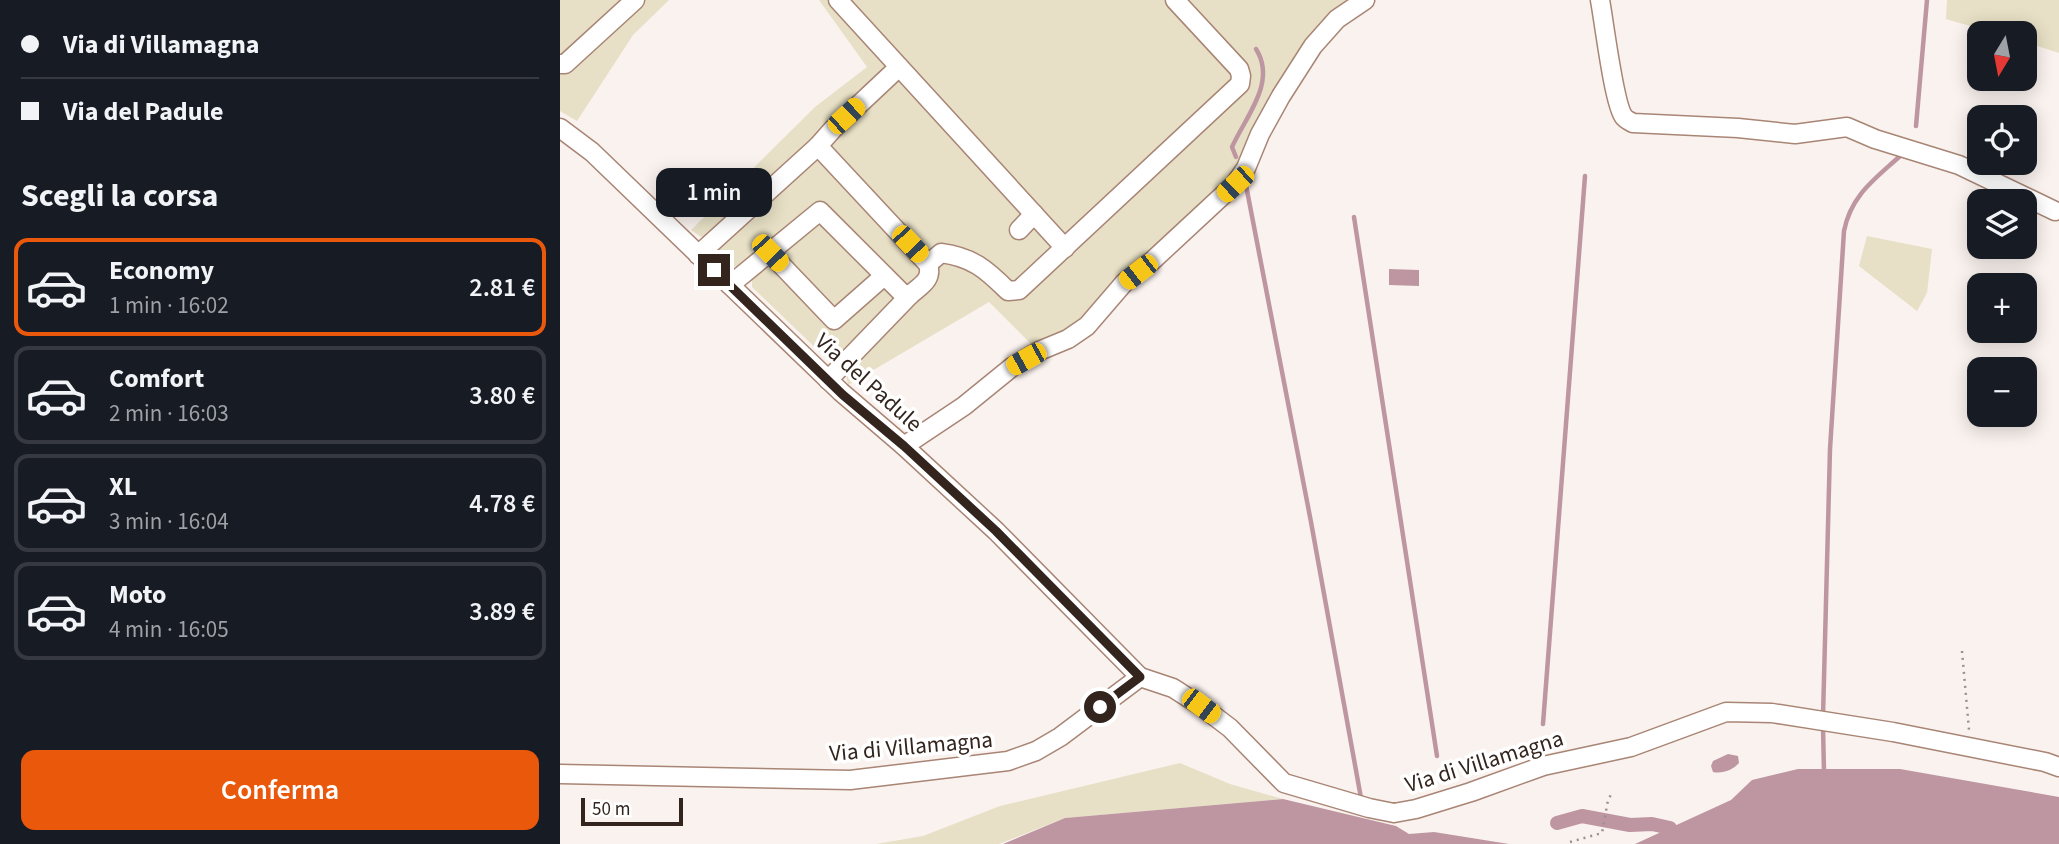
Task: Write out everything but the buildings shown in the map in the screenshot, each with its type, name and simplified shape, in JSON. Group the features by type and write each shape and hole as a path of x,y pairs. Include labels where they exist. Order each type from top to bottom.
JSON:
{"street":[{"path":"560,64 565,64 635,0"},
{"path":"838,0 1065,248"},
{"path":"928,264 941,253 952,255 985,268 1008,291 1019,290 1240,84 1239,69 1175,0"},
{"path":"904,446 964,405 1012,367 1068,339 1087,326 1124,283 1152,261 1235,184 1246,168 1281,96 1313,46 1337,19 1365,0"},
{"path":"1600,0 1622,112 1624,118 1633,123 1796,134 1847,127 1875,139 1959,165 2058,212"},
{"path":"698,255 818,146 832,129 899,67"},
{"name":"Via del Padule","path":"560,128 592,152 828,380 996,531 1140,677"},
{"path":"818,146 928,264 930,271 929,279 910,295 828,380"},
{"path":"730,285 820,211 902,293 910,295"},
{"path":"1019,230 1034,214"},
{"path":"770,253 834,320 884,276"},
{"name":"Via di Villamagna","path":"560,774 850,780 998,763 1035,751 1060,737 1140,677 1173,688 1201,706 1230,728 1284,783 1394,813 1471,792 1543,766 1631,747 1726,712 1772,713 1823,721 1970,747 2059,767"}],"path":[{"path":"1962,651 1970,747"},
{"path":"1570,842 1602,833 1608,800 1612,793"}],"shaded area":[{"path":"560,0 669,0 633,35 577,121 560,111"},
{"path":"819,0 1355,0 1236,171 1082,322 1035,348 989,302 848,385 845,370 864,349 854,339 832,359 827,359 752,287 752,279 768,262 748,262 732,267 717,254 718,249 740,227 701,237 691,230 815,107 867,67"},
{"path":"1947,0 2059,0 2059,53 2037,46 2037,21 1967,21 1967,25 1946,19"},
{"path":"1867,236 1932,249 1927,293 1917,311 1859,266"},
{"path":"1389,269 1419,270 1419,286 1389,285"},
{"path":"1728,754 1738,756 1739,763 1727,771 1713,772 1713,761"},
{"path":"1180,763 1230,784 1283,799 1065,818 999,844 876,844 923,836 1000,806"},
{"path":"1798,769 1900,769 2059,797 2059,844 1635,844 1731,800 1752,780"},
{"path":"1283,799 1396,826 1409,834 1434,832 1509,844 1003,844 1065,818"}],"waterway":[{"path":"1916,126 1927,0"},
{"path":"1236,157 1232,147 1261,86 1262,61 1256,49"},
{"path":"1823,717 1830,449 1844,231 1847,218 1858,198 1873,180 1900,156"},
{"path":"1543,724 1585,176"},
{"path":"1245,180 1361,798"},
{"path":"1354,217 1437,756"},
{"path":"1823,726 1824,773"},
{"path":"1557,823 1582,816 1630,825 1652,824 1670,828"}],"route":[{"path":"714,270 843,395 904,446 996,531 1140,677 1100,707"}]}
